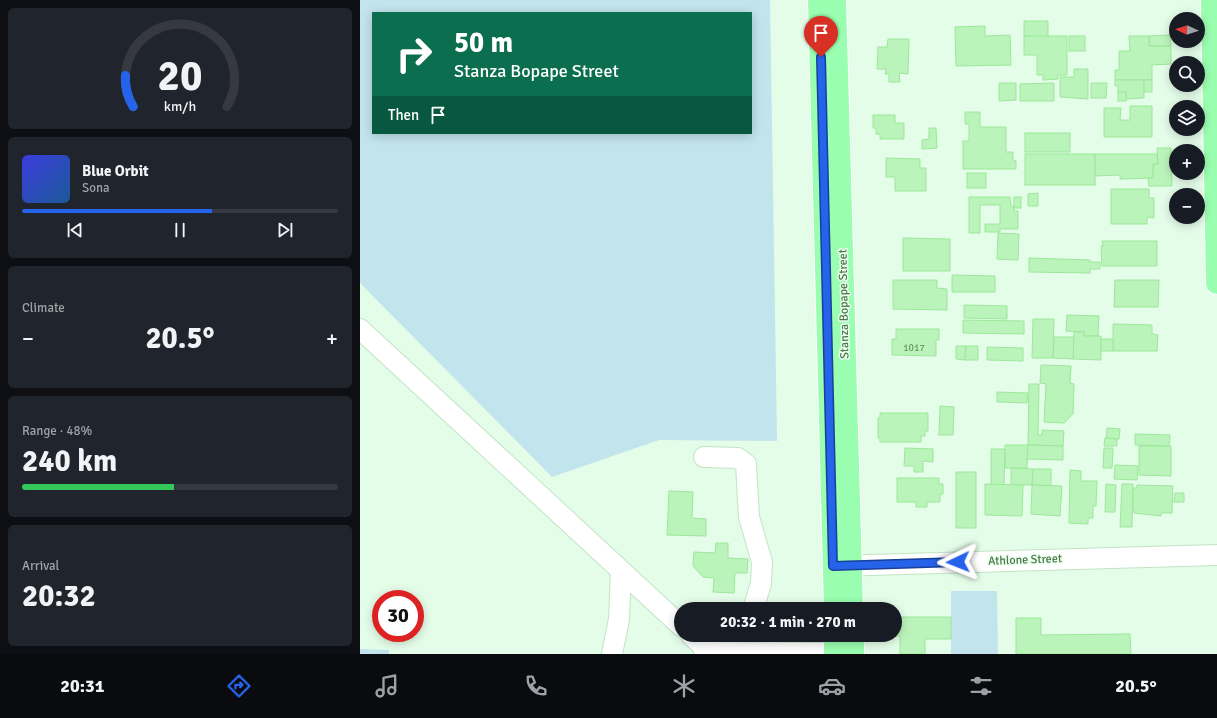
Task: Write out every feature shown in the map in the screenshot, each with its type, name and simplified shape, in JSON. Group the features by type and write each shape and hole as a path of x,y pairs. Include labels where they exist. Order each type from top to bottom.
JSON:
{"main road":[{"name":"Stanza Bopape Street","path":"819,0 842,566 850,602"},
{"name":"Stanza Bopape Street","path":"835,0 842,566 836,602"},
{"path":"1212,0 1217,283"}],"street":[{"path":"360,329 674,620"},
{"path":"704,458 738,458 746,464 749,517 762,562 761,584 755,602"},
{"name":"Athlone Street","path":"842,566 1217,555"},
{"path":"612,654 619,620 621,571"},
{"path":"696,642 706,653 743,644 844,647"}],"shaded area":[{"path":"360,0 770,0 777,441 659,440 552,477 360,283"},
{"path":"951,591 997,591 998,654 951,654"},
{"path":"360,649 389,650 389,654 360,654"}],"building":[{"path":"1024,21 1048,21 1048,37 1024,36"},
{"path":"985,26 985,36 1010,35 1011,65 956,66 955,27"},
{"path":"1169,35 1169,46 1149,46 1149,36"},
{"path":"1024,36 1067,36 1067,75 1058,75 1058,79 1043,80 1043,75 1037,75 1037,55 1024,55"},
{"path":"1069,36 1085,36 1085,51 1069,51"},
{"path":"1129,36 1149,36 1149,46 1169,46 1169,48 1171,48 1171,56 1169,56 1169,64 1152,65 1152,80 1115,80 1115,70 1119,70 1119,51 1130,51"},
{"path":"888,39 909,39 908,74 899,73 900,82 889,82 889,74 885,74 886,69 877,69 878,47 887,47"},
{"path":"1074,69 1088,69 1088,99 1060,97 1060,77 1074,77"},
{"path":"1115,80 1144,80 1144,98 1126,99 1126,92 1118,92 1118,86 1115,86"},
{"path":"1144,80 1152,80 1152,92 1144,92"},
{"path":"999,83 1016,83 1016,100 999,101"},
{"path":"1054,83 1054,101 1020,101 1020,84"},
{"path":"1091,83 1107,83 1106,98 1091,98"},
{"path":"1118,92 1126,92 1126,101 1118,101"},
{"path":"1130,106 1152,106 1152,137 1104,137 1104,108 1121,108 1120,120 1130,120"},
{"path":"965,112 980,112 980,127 1006,127 1006,152 1013,152 1013,160 1016,161 1016,169 963,169 963,141 969,141 969,124 965,124"},
{"path":"873,115 895,115 895,123 904,123 904,139 880,139 880,134 876,134 876,128 873,128"},
{"path":"929,128 936,128 937,148 922,149 922,140 929,139"},
{"path":"1025,133 1070,133 1070,152 1025,152"},
{"path":"1157,148 1169,148 1169,180 1172,180 1172,186 1149,186 1148,178 1153,178 1153,164 1158,164"},
{"path":"1025,154 1095,154 1095,185 1025,185"},
{"path":"1095,154 1157,154 1158,164 1153,164 1153,178 1120,179 1120,175 1095,176"},
{"path":"886,158 920,159 920,168 926,168 926,191 895,191 895,177 886,177"},
{"path":"967,173 986,173 986,188 967,188"},
{"path":"1111,189 1149,189 1149,198 1154,198 1154,218 1147,217 1147,224 1111,224"},
{"path":"1038,193 1038,206 1028,206 1028,194"},
{"path":"969,197 1010,197 1011,206 1014,206 1014,211 1018,211 1018,229 1000,229 1000,232 985,232 985,224 1000,224 1000,205 980,205 980,233 969,233"},
{"path":"1014,197 1021,197 1021,208 1014,208"},
{"path":"998,233 1019,234 1018,260 997,259"},
{"path":"903,238 950,239 950,271 903,271"},
{"path":"1102,241 1157,241 1157,266 1102,266"},
{"path":"1029,258 1090,260 1090,262 1100,262 1100,269 1090,269 1090,273 1029,272"},
{"path":"952,275 995,276 995,292 952,292"},
{"path":"893,280 937,280 937,288 947,289 947,310 893,309"},
{"path":"1115,280 1159,280 1158,307 1114,307"},
{"path":"964,305 1007,306 1007,319 964,318"},
{"path":"1067,315 1099,316 1098,336 1084,336 1084,332 1066,331"},
{"path":"1033,319 1054,319 1053,358 1032,358"},
{"path":"963,320 1024,321 1024,334 963,333"},
{"path":"1113,324 1152,325 1152,334 1158,335 1157,351 1113,351"},
{"path":"896,329 939,329 939,340 936,340 936,356 892,355 892,339 896,339"},
{"path":"1074,332 1084,332 1084,336 1101,336 1101,360 1073,359"},
{"path":"1054,337 1074,337 1073,359 1053,358"},
{"path":"1101,339 1113,339 1113,351 1101,351"},
{"path":"956,346 966,346 965,360 956,359"},
{"path":"966,346 978,346 978,360 965,360"},
{"path":"987,347 1023,348 1023,361 987,360"},
{"path":"1041,365 1071,366 1070,383 1074,384 1073,414 1064,423 1044,422 1046,384 1040,383"},
{"path":"1029,384 1039,384 1038,435 1042,435 1042,430 1064,431 1063,446 1028,445"},
{"path":"997,392 1028,393 1027,403 997,402"},
{"path":"940,406 954,407 953,435 939,435"},
{"path":"880,413 928,413 928,431 925,431 925,436 921,436 921,442 880,442 880,438 878,438 878,418 880,417"},
{"path":"1107,428 1120,429 1119,439 1106,438"},
{"path":"1135,434 1170,435 1169,446 1135,445"},
{"path":"1105,438 1117,439 1117,446 1104,446"},
{"path":"1005,445 1028,445 1027,468 1005,468"},
{"path":"1028,445 1063,446 1063,460 1027,459"},
{"path":"1139,446 1171,446 1171,476 1139,475"},
{"path":"905,448 933,449 933,462 923,461 923,472 914,472 914,466 904,466"},
{"path":"1104,448 1113,448 1112,468 1103,468"},
{"path":"991,449 1005,449 1004,485 991,485"},
{"path":"1115,465 1138,466 1137,480 1114,479"},
{"path":"1011,468 1033,469 1032,485 1011,485"},
{"path":"1033,469 1051,469 1051,486 1032,485"},
{"path":"1070,470 1081,471 1081,481 1097,481 1096,506 1093,506 1093,518 1088,518 1088,524 1069,523"},
{"path":"956,472 976,472 976,528 956,528"},
{"path":"897,478 939,478 939,484 943,484 943,494 940,494 940,502 927,502 927,507 916,507 916,502 897,502"},
{"path":"985,484 1023,485 1022,516 985,515"},
{"path":"1106,484 1116,485 1115,512 1105,512"},
{"path":"1122,484 1133,484 1132,527 1120,527"},
{"path":"1032,485 1062,486 1060,516 1031,514"},
{"path":"1137,485 1173,486 1172,513 1161,513 1161,516 1134,513 1133,490 1134,488 1137,488"},
{"path":"669,491 693,492 692,518 706,519 706,536 667,535"},
{"path":"1175,493 1184,493 1184,502 1174,502"},
{"path":"716,543 728,543 728,558 748,559 747,573 735,573 734,593 713,592 714,578 703,577 693,566 694,552 715,553"},
{"path":"902,617 951,617 951,639 925,639 925,654 900,654 900,642 902,642"},
{"path":"1016,618 1041,618 1041,635 1130,634 1131,654 1016,654"}],"route":[{"path":"821,57 832,448 833,566 958,562"}]}
